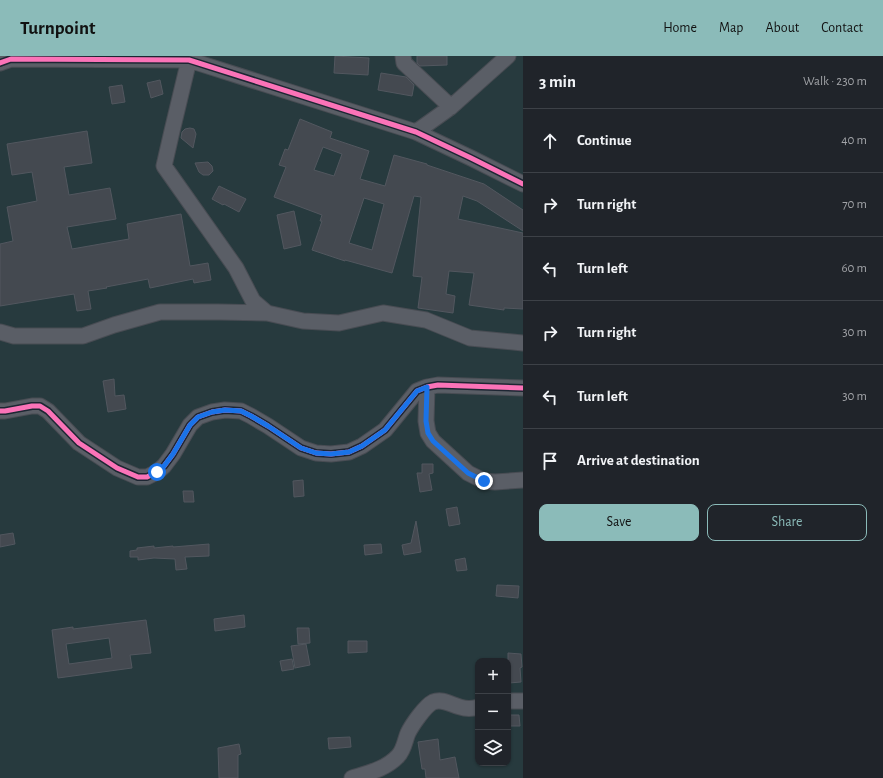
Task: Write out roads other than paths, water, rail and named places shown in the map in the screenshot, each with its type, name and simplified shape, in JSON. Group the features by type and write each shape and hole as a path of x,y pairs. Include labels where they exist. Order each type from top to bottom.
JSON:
{"street":[{"path":"403,56 404,63 452,107"},
{"path":"416,132 452,107 508,56"},
{"path":"4,60 189,60 416,132 523,184"},
{"path":"189,60 164,166 236,268 253,301 267,313"},
{"path":"0,332 14,336 83,336 114,325 160,312 267,313 303,321 339,323 383,313 426,320 470,338 523,343"},
{"path":"0,411 40,406 48,411 79,443 116,468 138,477 147,477 157,472 164,466 190,425 198,417 212,412 225,410 241,411 268,426 301,448 316,453 331,454 349,452 362,446 385,430 417,391 427,387 438,385 523,388"},
{"path":"427,387 426,421 428,433 433,441 468,473 484,481 495,482 523,480"},
{"path":"352,778 377,770 392,762 400,754 409,731 422,712 427,706 434,702 442,701 460,707 475,708"},
{"path":"511,701 523,701"}]}
